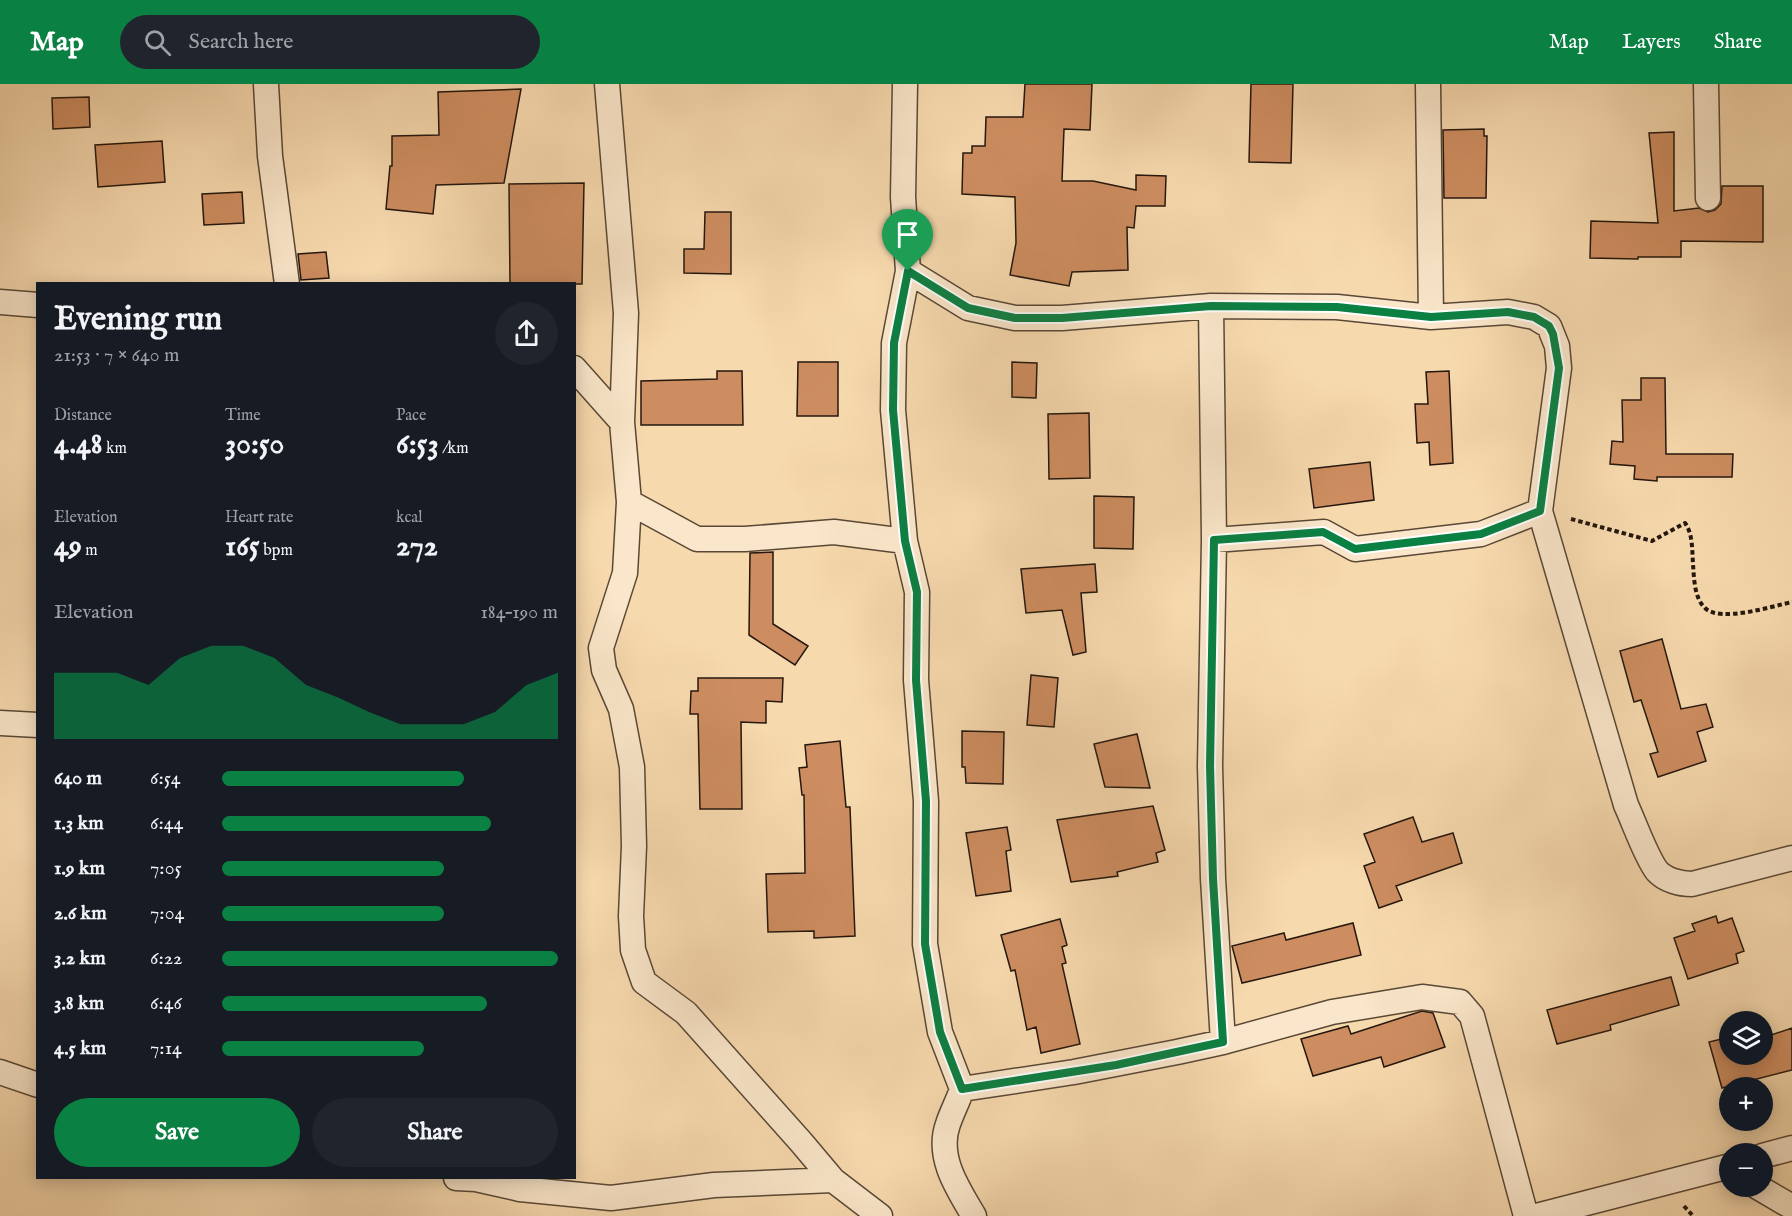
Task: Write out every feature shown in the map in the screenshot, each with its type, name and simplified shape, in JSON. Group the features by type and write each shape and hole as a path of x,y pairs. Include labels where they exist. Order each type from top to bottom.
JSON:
{"street":[{"path":"266,84 270,156 287,282"},
{"path":"607,84 626,314 622,422 628,502 625,573 601,648 604,670 621,709 632,766 634,846 631,916 633,950 644,982 686,1013 832,1180 880,1216"},
{"path":"905,84 903,197 908,271 894,343 893,399 905,541 917,592 916,680 926,801 925,944 940,1032 962,1089 947,1126 944,1145 951,1177 974,1216"},
{"path":"1428,84 1431,317"},
{"path":"1706,84 1708,198"},
{"path":"908,271 968,308 1015,318 1073,317 1211,306 1337,307 1431,317 1508,312 1542,321 1553,334 1559,368 1540,511 1626,805 1657,871 1672,881 1692,884 1792,858"},
{"path":"0,302 36,305"},
{"path":"1211,306 1214,540 1210,766 1213,879 1223,1042"},
{"path":"576,370 622,422"},
{"path":"628,502 697,539 745,539 834,532 905,541"},
{"path":"1214,540 1323,532 1355,549 1481,534 1540,511"},
{"path":"0,723 36,725"},
{"path":"962,1089 1116,1065 1223,1042 1332,1012 1422,997 1460,1002 1472,1016 1526,1216"},
{"path":"0,1072 36,1084"},
{"path":"1773,1153 1792,1148"},
{"path":"1536,1216 1719,1171"},
{"path":"476,1179 520,1189 611,1198 714,1185 832,1180"},
{"path":"1773,1196 1792,1207"}],"path":[{"path":"1540,511 1645,541 1657,540 1685,522 1690,532 1695,586 1704,608 1720,614 1737,614 1792,602"}],"building":[{"path":"1025,84 1092,84 1090,130 1064,129 1062,181 1093,181 1136,190 1136,175 1166,176 1165,206 1136,206 1134,228 1127,227 1128,270 1072,272 1069,286 1010,275 1016,243 1015,197 962,194 963,153 972,153 972,146 985,146 986,117 1023,117"},
{"path":"1251,84 1293,84 1291,163 1249,162"},
{"path":"521,89 504,183 436,185 433,214 386,209 390,166 392,166 392,136 439,135 438,92"},
{"path":"89,97 90,127 53,129 52,98"},
{"path":"1484,129 1484,136 1487,136 1486,198 1444,198 1443,130"},
{"path":"1674,132 1674,211 1699,208 1708,212 1715,210 1721,204 1722,186 1763,186 1763,242 1681,241 1681,257 1590,258 1591,221 1658,223 1649,133"},
{"path":"162,141 165,182 98,187 95,145"},
{"path":"584,183 582,284 576,284 576,282 510,282 509,184"},
{"path":"242,192 244,223 204,225 202,194"},
{"path":"705,212 731,212 731,274 684,273 684,249 704,249"},
{"path":"326,252 329,278 301,280 298,254"},
{"path":"798,362 838,362 838,416 797,416"},
{"path":"1012,362 1037,363 1036,398 1012,397"},
{"path":"717,371 742,371 743,425 641,425 641,381 717,379"},
{"path":"1449,371 1453,463 1430,465 1429,442 1417,443 1415,404 1428,404 1426,372"},
{"path":"1641,378 1665,378 1666,454 1733,454 1732,477 1657,477 1657,481 1634,479 1635,466 1610,464 1612,441 1623,442 1622,400 1641,400"},
{"path":"1089,413 1090,478 1049,479 1048,414"},
{"path":"1370,462 1374,500 1314,508 1309,469"},
{"path":"1094,496 1134,497 1133,549 1094,548"},
{"path":"773,552 773,624 808,646 795,665 749,635 750,553"},
{"path":"1095,564 1097,592 1081,593 1086,652 1073,655 1062,610 1026,613 1021,569"},
{"path":"1662,639 1681,709 1706,704 1713,727 1697,732 1706,761 1658,777 1650,754 1658,752 1641,700 1634,702 1620,651"},
{"path":"1031,675 1058,678 1054,727 1027,725"},
{"path":"698,678 783,678 782,702 766,701 766,723 741,722 742,809 700,809 698,714 690,714 691,691 698,691"},
{"path":"962,731 1004,732 1003,784 966,783 965,767 962,767"},
{"path":"1137,734 1150,788 1105,787 1094,744"},
{"path":"840,741 846,807 850,807 855,936 814,938 814,931 768,932 766,874 805,873 804,795 802,795 799,768 807,767 805,745"},
{"path":"1153,806 1165,850 1156,853 1158,862 1117,872 1118,876 1071,882 1057,820"},
{"path":"1413,817 1422,842 1453,833 1462,863 1396,886 1402,900 1379,908 1364,866 1375,862 1364,834"},
{"path":"1007,827 1011,850 1006,851 1011,891 976,896 966,833"},
{"path":"1716,916 1718,923 1732,918 1744,951 1736,954 1738,963 1688,979 1674,938 1695,931 1692,924"},
{"path":"1060,919 1067,945 1062,947 1066,963 1062,964 1080,1044 1041,1053 1036,1027 1027,1030 1015,970 1011,971 1001,935"},
{"path":"1353,923 1361,955 1242,983 1232,946 1284,933 1286,940"},
{"path":"1671,977 1679,1005 1610,1025 1611,1030 1557,1044 1547,1010"},
{"path":"1422,1011 1433,1013 1445,1047 1384,1067 1381,1057 1313,1076 1301,1039 1348,1026 1351,1034"},
{"path":"1792,1028 1792,1070 1765,1077 1719,1077 1709,1042 1719,1040 1719,1065 1773,1065 1773,1034"}],"route":[{"path":"908,271 968,308 1015,318 1062,318 1211,306 1337,307 1431,317 1508,312 1534,317 1549,326 1553,334 1557,346 1559,368 1540,511 1481,534 1355,549 1323,532 1214,540 1210,766 1213,879 1223,1042 1116,1065 962,1089 940,1032 925,944 926,801 916,680 917,592 905,541 893,410 894,343 908,271"}]}
